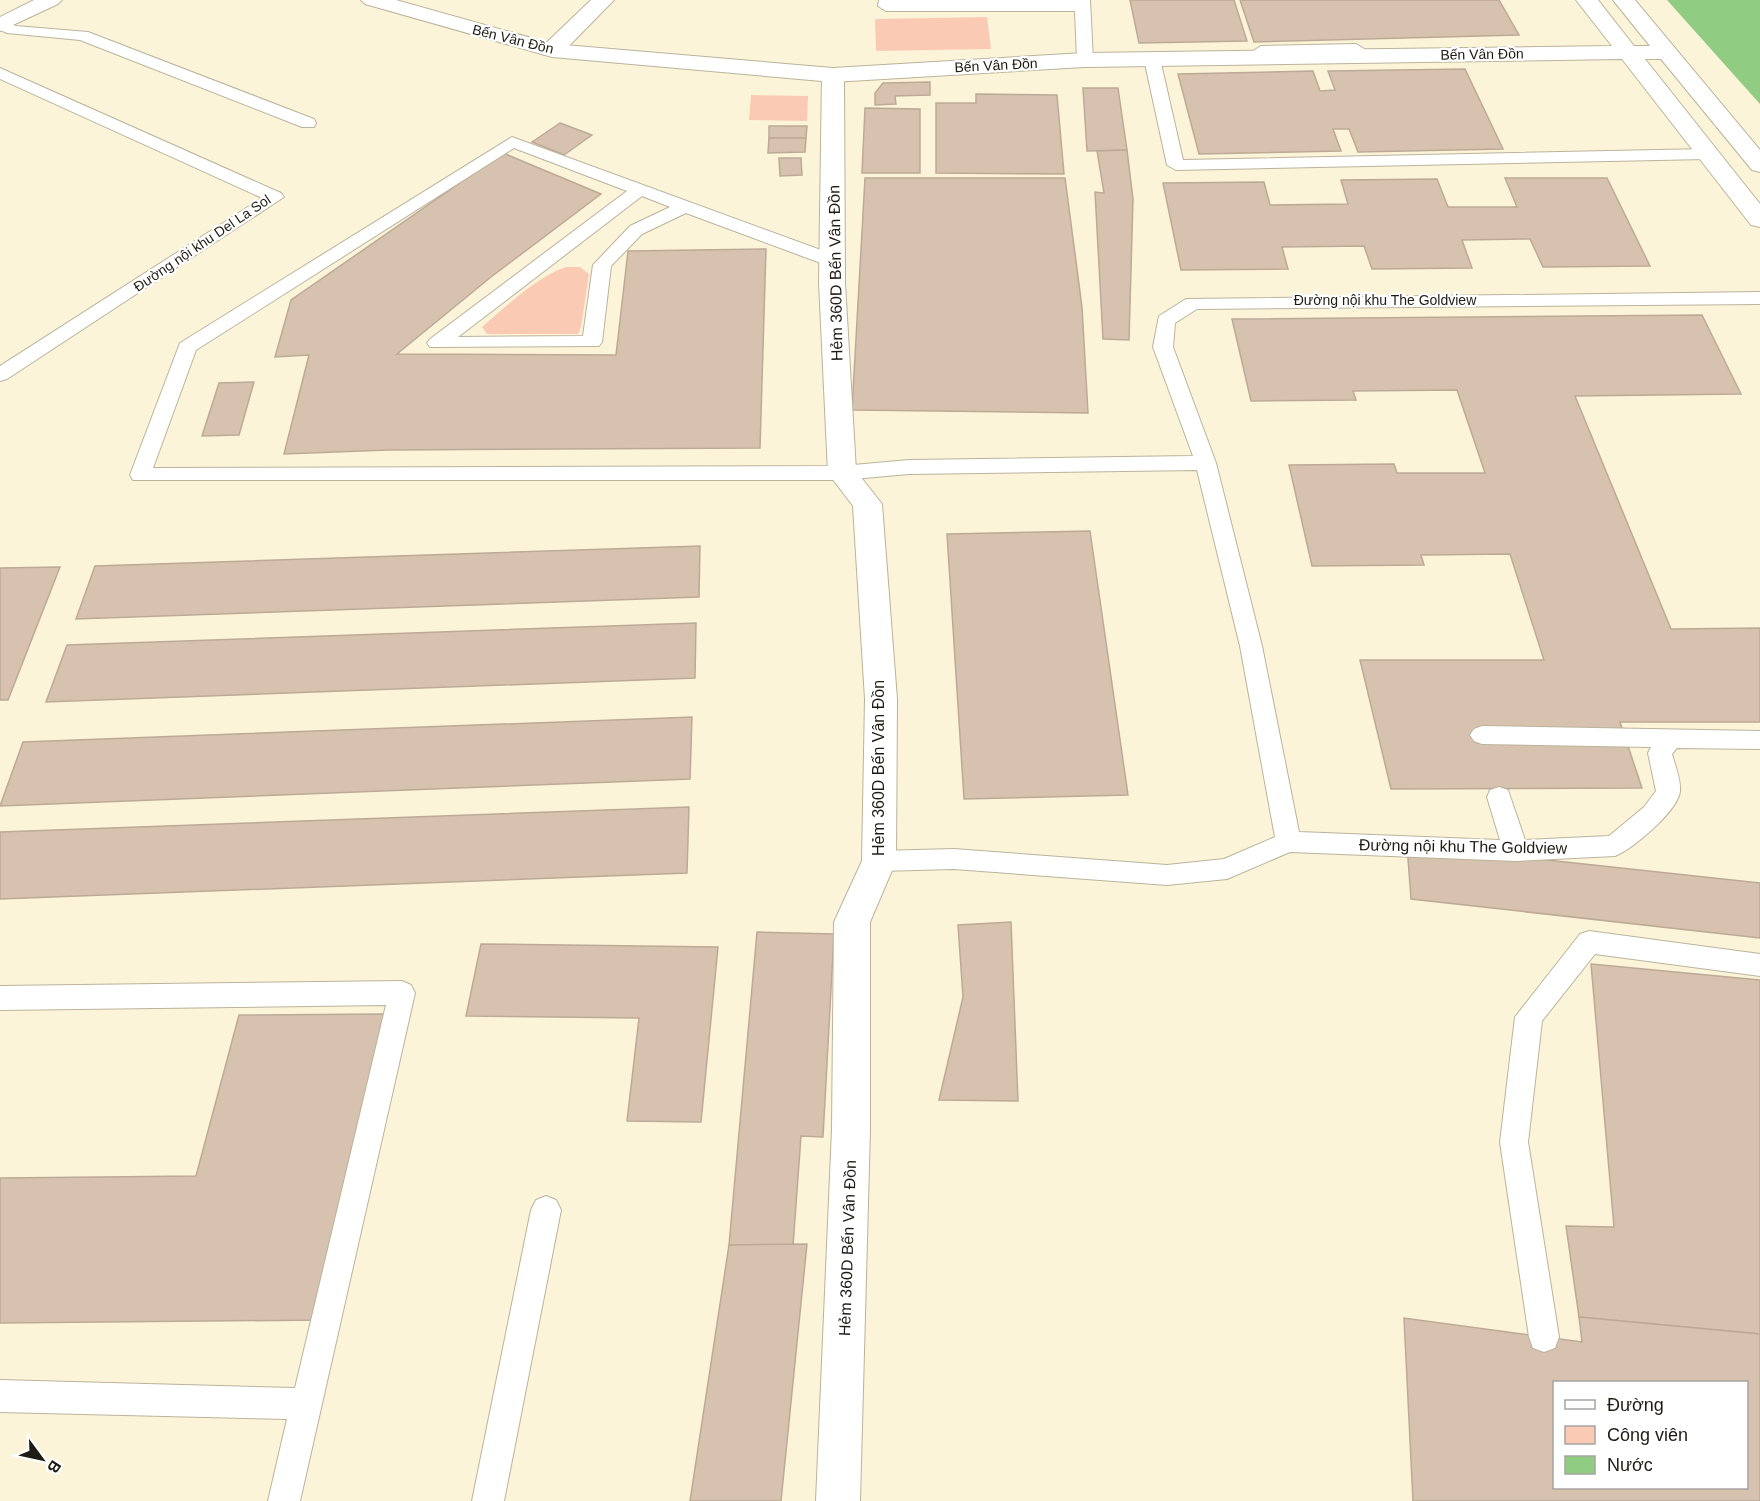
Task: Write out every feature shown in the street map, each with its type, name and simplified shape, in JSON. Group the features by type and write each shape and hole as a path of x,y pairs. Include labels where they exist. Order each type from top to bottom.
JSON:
{"main road":[{"path":"0,24 51,0"},
{"name":"Bến Vân Đồn","path":"372,0 552,50 833,75 1085,60 1668,52"},
{"path":"552,50 603,0"},
{"path":"1587,0 1760,220"},
{"path":"1624,0 1760,165"},
{"name":"Hẻm 360D Bến Vân Đồn","path":"833,75 833,261 842,473 867,504 881,699 879,861 852,922 851,1129 838,1501"}],"lane":[{"path":"886,0 886,6 1082,3 1085,60"},
{"path":"0,24 13,30 82,35 308,123"},
{"path":"1152,59 1176,165 1707,154"},
{"name":"Đường nội khu Del La Sol","path":"0,72 275,197 0,375"},
{"path":"833,261 512,142 187,347 140,475 842,473 909,467 1206,463"},
{"path":"639,190 437,343 592,342 602,265 636,230 683,207"},
{"name":"Đường nội khu The Goldview","path":"1288,842 1251,646 1206,463 1163,347 1166,320 1193,303 1760,298"},
{"path":"1482,735 1760,740"},
{"name":"Đường nội khu The Goldview","path":"879,861 954,859 1167,875 1227,869 1288,842 1516,851 1615,846 1653,814 1668,792 1660,753 1669,740"},
{"path":"1499,797 1516,851"},
{"path":"1544,1337 1514,1142 1529,1017 1589,942 1760,965"},
{"path":"0,998 402,993 284,1501"},
{"path":"488,1501 546,1210"},
{"path":"0,1396 308,1404"}],"green space":[{"path":"987,17 991,49 876,51 875,19"},
{"path":"751,95 808,96 807,121 749,120"},
{"path":"566,267 580,267 589,274 578,334 487,334 482,327 511,302 543,278"}],"water":[{"path":"1667,0 1760,0 1760,104 1751,94"}],"building":[{"path":"1130,0 1234,0 1247,41 1139,43"},
{"path":"1240,0 1499,0 1519,35 1254,42"},
{"path":"1465,69 1503,149 1358,152 1349,129 1333,129 1341,151 1199,154 1178,74 1313,71 1320,91 1335,90 1328,71"},
{"path":"930,82 930,95 895,96 896,104 875,105 875,93 883,83"},
{"path":"1083,88 1118,88 1127,150 1087,151"},
{"path":"976,94 1057,95 1064,174 936,173 936,103 976,103"},
{"path":"865,108 920,109 920,173 862,173"},
{"path":"560,123 592,135 564,155 532,142"},
{"path":"769,126 807,126 806,138 769,138"},
{"path":"769,138 806,138 805,152 768,153"},
{"path":"1127,150 1133,199 1129,340 1103,339 1095,192 1104,193 1097,151"},
{"path":"503,153 601,194 491,277 397,354 616,355 628,251 766,249 760,448 388,450 284,454 309,355 275,357 291,300"},
{"path":"779,158 801,158 802,175 780,176"},
{"path":"865,178 1065,178 1082,307 1088,413 852,410"},
{"path":"1505,178 1607,178 1650,266 1543,267 1530,239 1462,240 1472,268 1372,269 1364,246 1282,247 1288,269 1181,270 1163,183 1264,182 1270,205 1348,204 1341,180 1437,179 1448,207 1517,207"},
{"path":"1702,315 1741,394 1575,396 1671,629 1760,628 1760,722 1620,722 1642,788 1391,789 1360,660 1544,660 1510,554 1421,555 1424,565 1312,566 1289,465 1394,464 1397,473 1485,473 1457,390 1353,391 1356,400 1251,401 1232,319"},
{"path":"254,382 239,435 202,436 219,383"},
{"path":"1090,531 1128,795 964,799 947,534"},
{"path":"700,546 699,597 76,619 95,566"},
{"path":"60,567 8,700 0,700 0,568"},
{"path":"696,623 695,678 46,702 67,645"},
{"path":"692,717 690,779 0,806 23,742"},
{"path":"689,807 687,873 0,899 0,832"},
{"path":"1407,845 1760,883 1760,938 1411,899"},
{"path":"1011,922 1018,1101 939,1100 963,997 958,925"},
{"path":"757,932 834,934 823,1137 801,1136 793,1246 729,1245"},
{"path":"481,944 718,947 701,1122 627,1121 639,1018 466,1016"},
{"path":"1591,964 1760,980 1760,1334 1579,1317 1566,1226 1614,1227"},
{"path":"384,1014 322,1320 0,1323 0,1178 196,1176 239,1015"},
{"path":"807,1244 781,1501 690,1501 729,1245"},
{"path":"1579,1317 1760,1334 1760,1501 1413,1501 1404,1318 1582,1342"}]}
